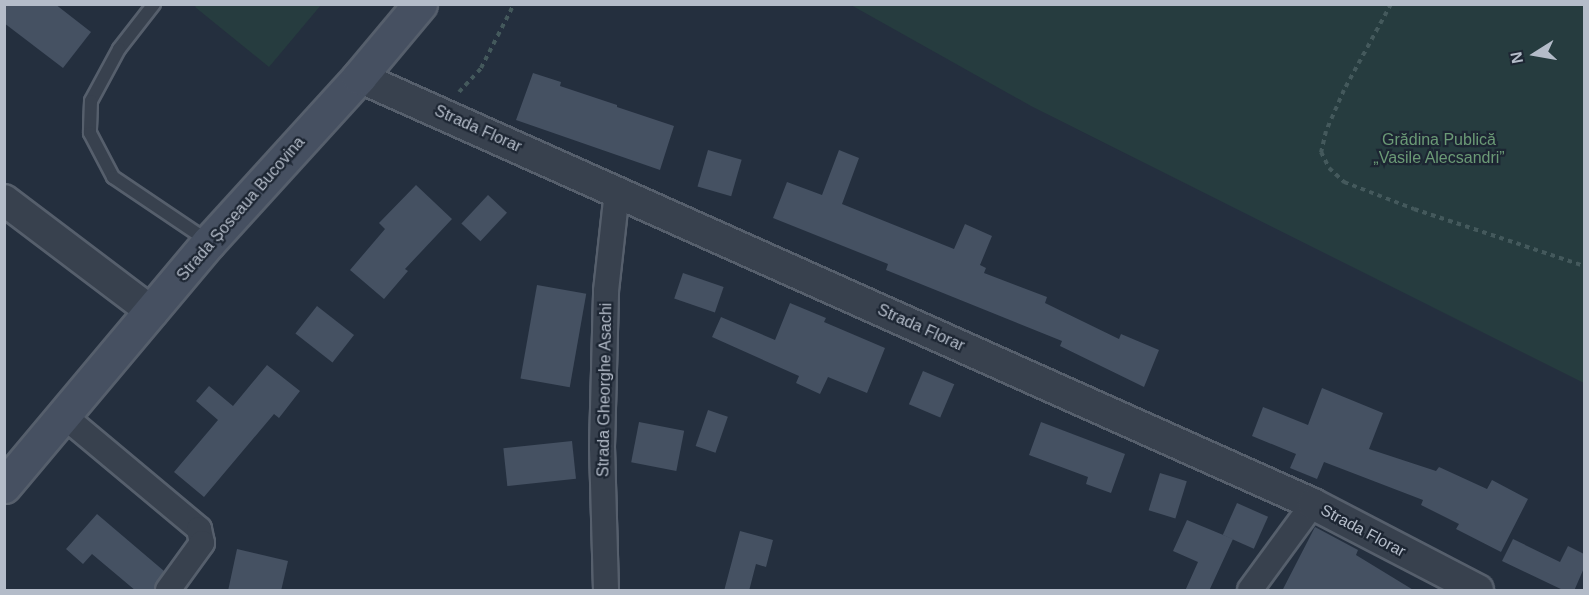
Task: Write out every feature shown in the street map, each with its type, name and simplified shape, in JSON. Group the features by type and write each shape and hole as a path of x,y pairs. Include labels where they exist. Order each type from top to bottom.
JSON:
{"main road":[{"name":"Strada Șoseaua Bucovina","path":"4,486 209,242 359,76 420,4"}],"street":[{"name":"Strada Florar","path":"359,76 1313,504 1478,591"},
{"name":"Strada Gheorghe Asachi","path":"606,591 602,447 606,291 617,191"},
{"path":"4,200 152,312"},
{"path":"64,416 199,529 202,543 168,591"},
{"path":"1250,591 1313,504"}],"lane":[{"path":"154,4 119,50 91,101 90,133 113,177 209,242"}],"path":[{"path":"441,113 481,68 514,4"},
{"path":"1391,4 1344,90 1326,131 1322,152 1329,168 1344,182 1414,209 1584,266"}],"green space":[{"path":"198,4 321,5 269,67 195,7"},
{"name":"Grădina Publică „Vasile Alecsandri”","path":"851,5 1584,5 1584,383 1031,106"}],"building":[{"path":"4,4 55,4 91,32 63,68 4,23"},
{"path":"533,73 561,82 560,86 674,126 660,170 516,120"},
{"path":"708,150 742,160 731,196 698,187"},
{"path":"839,150 859,158 842,204 954,249 965,224 992,236 980,265 986,268 984,273 1047,297 1045,303 1119,339 1121,334 1159,350 1144,387 1060,346 1062,341 886,270 888,264 773,218 787,182 822,195"},
{"path":"416,185 452,219 405,269 408,271 384,299 350,270 385,229 379,223"},
{"path":"488,195 507,213 480,241 461,224"},
{"path":"683,273 724,287 715,313 674,299"},
{"path":"537,285 586,294 570,387 521,379"},
{"path":"790,303 826,318 824,322 885,348 867,393 828,377 820,394 796,383 799,376 712,337 721,317 775,340"},
{"path":"317,306 354,335 332,363 295,334"},
{"path":"267,365 300,391 279,418 274,414 204,497 174,472 218,420 196,401 209,386 233,406"},
{"path":"923,371 954,384 940,417 909,404"},
{"path":"1322,388 1383,413 1369,449 1436,471 1439,467 1487,489 1492,480 1528,499 1501,552 1456,529 1459,524 1421,505 1423,500 1324,462 1317,479 1290,468 1296,454 1252,436 1263,407 1308,425"},
{"path":"708,410 728,417 715,453 696,446"},
{"path":"639,422 684,431 676,471 631,462"},
{"path":"1041,422 1125,454 1111,493 1086,484 1088,477 1029,455"},
{"path":"572,441 576,479 507,486 503,448"},
{"path":"1160,473 1187,481 1175,518 1149,510"},
{"path":"1237,503 1268,517 1254,549 1223,535"},
{"path":"97,514 164,571 154,591 136,591 92,554 83,564 66,549"},
{"path":"1187,520 1233,539 1209,591 1185,591 1198,562 1173,551"},
{"path":"1315,527 1358,550 1356,555 1415,591 1282,591"},
{"path":"740,531 773,540 766,567 756,564 749,591 724,591"},
{"path":"1513,539 1560,562 1568,546 1584,554 1584,568 1574,591 1565,591 1502,561"},
{"path":"237,549 288,561 281,591 228,591"}]}
